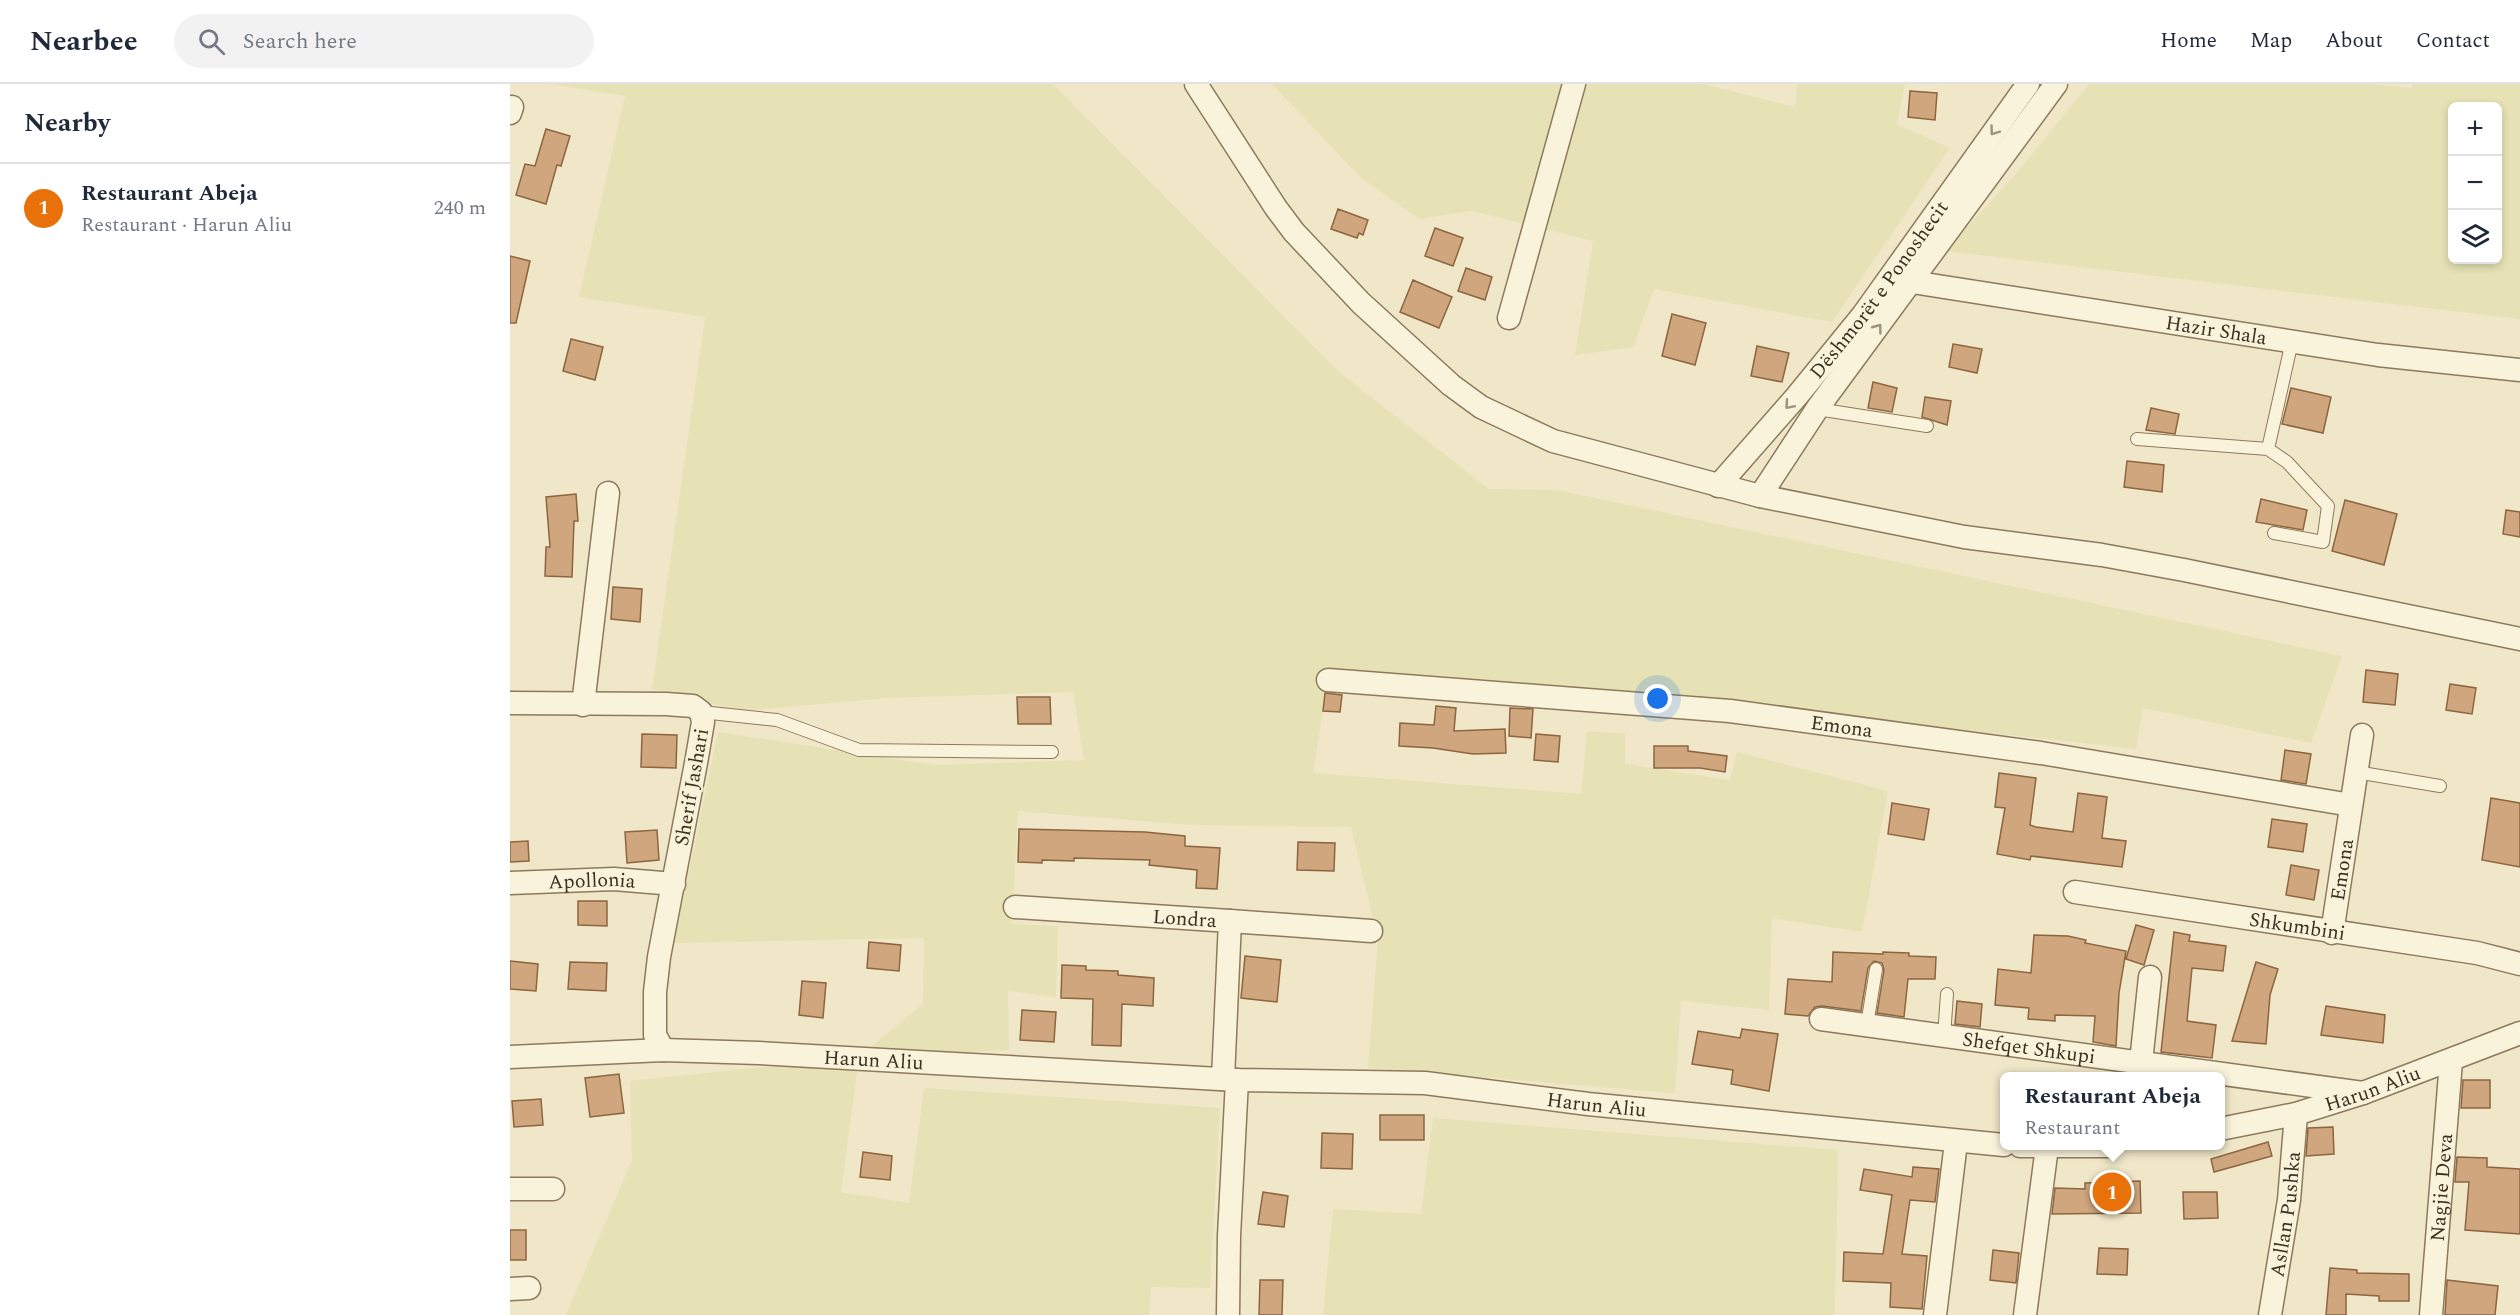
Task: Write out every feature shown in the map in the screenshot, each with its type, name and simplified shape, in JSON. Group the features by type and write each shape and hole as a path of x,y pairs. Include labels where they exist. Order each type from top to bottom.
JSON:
{"street":[{"path":"1196,84 1294,232 1361,303 1451,385 1481,407 1553,441 1760,496 1964,537 2102,555 2184,570 2520,639"},
{"path":"1509,318 1574,84"},
{"name":"Dëshmorët e Ponoshecit","path":"1760,496 1817,409 1850,347 2028,84"},
{"name":"Dëshmorët e Ponoshecit","path":"1718,486 1912,282 2056,84"},
{"name":"Hazir Shala","path":"1912,282 2378,355 2520,370"},
{"path":"583,705 608,493"},
{"name":"Emona","path":"1328,680 1730,711 2041,753 2351,806"},
{"name":"Sherif Jashari","path":"510,703 666,704 693,706 701,712 703,722 655,992 655,1035 663,1050"},
{"name":"Emona","path":"2332,933 2362,735"},
{"name":"Apollonia","path":"510,883 614,879 674,884"},
{"name":"Shkumbini","path":"2075,892 2332,933 2477,953 2520,964"},
{"name":"Londra","path":"1015,907 1230,921 1230,1080"},
{"path":"1230,921 1371,931"},
{"path":"2141,1062 2150,977"},
{"name":"Shefqet Shkupi","path":"1821,1019 2213,1072"},
{"name":"Harun Aliu","path":"2225,1128 2295,1114 2363,1093 2451,1062 2520,1033"},
{"name":"Harun Aliu","path":"510,1057 663,1050 848,1057 1230,1080 1425,1083 1588,1104 2000,1145"},
{"name":"Nagjie Deva","path":"2431,1315 2451,1062"},
{"name":"Shefqet Shkupi","path":"2225,1074 2363,1093"},
{"path":"1228,1315 1230,1080"},
{"name":"Asllan Pushka","path":"2270,1315 2289,1200 2295,1114"},
{"path":"1935,1315 1956,1142"},
{"path":"2025,1315 2047,1150"},
{"path":"510,1189 553,1189"}],"lane":[{"path":"2268,449 2292,341"},
{"path":"1817,409 1927,426"},
{"path":"2137,439 2268,449 2287,462 2328,506 2322,542 2274,533"},
{"path":"701,712 777,720 859,750 1052,752"},
{"path":"2356,772 2440,786"},
{"path":"1867,1025 1876,969"},
{"name":"Shefqet Shkupi","path":"1944,1037 1947,994"}],"shaded area":[{"path":"550,84 1053,84 1339,372 1489,489 1557,490 2342,656 2311,743 2143,708 2136,749 1884,721 1329,673 1313,773 1581,794 1587,731 1625,734 1625,764 1730,780 1737,752 1888,791 1862,932 1772,918 1769,1010 1681,1001 1675,1093 1368,1068 1378,939 1351,827 1191,825 1018,811 1012,924 1058,926 1056,997 1008,991 1009,1050 859,1058 841,1192 909,1203 924,1088 1220,1108 1210,1288 1151,1287 1149,1315 566,1315 632,1160 630,1081 859,1057 923,1004 924,938 674,943 718,732 935,765 1084,760 1073,692 887,698 742,711 652,689 705,317 579,297 625,96"},
{"path":"1272,84 1704,84 1795,107 1797,84 1905,84 1897,124 1950,148 1832,322 1654,289 1633,347 1575,355 1593,241 1472,211 1419,219 1360,177"},
{"path":"2089,84 2368,84 2412,88 2413,84 2520,84 2520,319 1945,251 2014,176"},
{"path":"1433,1118 1838,1150 1835,1315 1323,1315 1333,1209 1421,1214"}],"building":[{"path":"1910,91 1937,93 1935,120 1908,117"},
{"path":"546,129 570,136 561,166 557,165 546,204 516,195 525,164 535,166"},
{"path":"1338,209 1368,220 1363,235 1359,233 1357,238 1331,229"},
{"path":"1435,228 1463,238 1453,266 1425,256"},
{"path":"510,256 530,261 516,323 510,323"},
{"path":"1466,268 1492,277 1485,300 1458,291"},
{"path":"1413,280 1452,297 1439,328 1400,312"},
{"path":"1672,314 1706,323 1695,365 1662,356"},
{"path":"571,339 603,347 595,380 563,371"},
{"path":"1953,344 1982,349 1977,373 1949,367"},
{"path":"1757,346 1789,353 1782,382 1751,376"},
{"path":"1873,382 1897,388 1892,412 1868,408"},
{"path":"2291,388 2331,397 2323,433 2282,424"},
{"path":"1925,397 1951,401 1947,425 1922,417"},
{"path":"2151,408 2179,414 2175,434 2146,430"},
{"path":"2127,461 2164,465 2162,492 2124,487"},
{"path":"576,494 578,521 574,521 572,577 545,576 546,547 550,547 546,497"},
{"path":"2261,499 2307,510 2303,530 2256,522"},
{"path":"2345,500 2397,514 2384,565 2332,551"},
{"path":"2506,510 2520,512 2520,537 2503,534"},
{"path":"613,587 642,589 640,622 611,619"},
{"path":"2366,670 2398,674 2395,705 2363,702"},
{"path":"2450,684 2476,688 2472,714 2446,710"},
{"path":"1325,693 1342,695 1340,712 1323,711"},
{"path":"1017,697 1050,697 1051,724 1018,724"},
{"path":"1436,706 1456,708 1454,731 1505,729 1506,753 1473,754 1399,746 1400,723 1434,725"},
{"path":"1510,708 1533,709 1531,738 1509,736"},
{"path":"642,734 677,735 676,768 641,767"},
{"path":"1536,734 1560,736 1558,762 1534,760"},
{"path":"1654,746 1688,746 1688,751 1727,756 1725,772 1700,768 1654,768"},
{"path":"2285,750 2311,754 2306,784 2281,780"},
{"path":"1999,773 2036,778 2030,825 2036,827 2073,832 2078,793 2107,797 2102,838 2126,841 2122,867 2031,856 2030,860 1997,854 2005,808 1995,807"},
{"path":"2491,798 2520,803 2520,867 2482,860"},
{"path":"1892,803 1929,809 1924,840 1888,834"},
{"path":"2272,819 2307,824 2303,852 2268,847"},
{"path":"1019,829 1145,832 1185,836 1185,846 1220,848 1217,889 1196,888 1197,870 1149,865 1150,860 1074,858 1074,861 1018,862"},
{"path":"657,830 659,860 627,863 625,832"},
{"path":"528,841 529,861 510,862 510,842"},
{"path":"1298,842 1335,843 1334,871 1297,870"},
{"path":"2291,865 2319,870 2314,900 2286,895"},
{"path":"578,901 607,901 607,926 578,925"},
{"path":"2136,925 2154,930 2144,965 2126,959"},
{"path":"2174,932 2190,935 2189,941 2226,946 2223,971 2192,968 2187,1021 2216,1025 2212,1058 2161,1052"},
{"path":"2034,935 2068,936 2086,940 2085,943 2126,951 2119,993 2116,1046 2093,1042 2095,1016 2055,1015 2055,1021 2028,1019 2029,1008 1995,1005 1998,969 2031,973"},
{"path":"869,942 901,945 899,971 867,968"},
{"path":"1833,952 1909,953 1909,956 1936,957 1935,979 1908,979 1904,1017 1877,1013 1884,970 1882,963 1874,961 1868,968 1861,1011 1822,1006 1815,1007 1808,1016 1785,1014 1788,979 1832,982"},
{"path":"1245,956 1281,960 1277,1002 1241,998"},
{"path":"510,961 538,964 536,991 510,989"},
{"path":"570,962 607,963 606,991 568,989"},
{"path":"2256,962 2278,969 2270,995 2266,1044 2232,1041"},
{"path":"1062,965 1086,966 1086,970 1118,971 1118,975 1154,978 1153,1006 1122,1004 1121,1046 1092,1045 1093,999 1061,998"},
{"path":"802,981 826,983 823,1018 799,1015"},
{"path":"1957,1001 1982,1004 1980,1027 1955,1024"},
{"path":"2326,1006 2385,1015 2383,1043 2321,1035"},
{"path":"1022,1010 1056,1012 1054,1042 1020,1040"},
{"path":"1742,1029 1778,1034 1769,1091 1731,1084 1733,1070 1692,1064 1698,1031 1740,1038"},
{"path":"619,1074 624,1113 590,1117 585,1078"},
{"path":"2463,1080 2490,1080 2490,1108 2461,1108"},
{"path":"541,1099 543,1125 514,1127 512,1101"},
{"path":"1380,1115 1424,1115 1424,1140 1380,1140"},
{"path":"2333,1127 2334,1154 2306,1156 2308,1128"},
{"path":"1322,1133 1353,1134 1352,1169 1321,1168"},
{"path":"2268,1142 2272,1156 2214,1172 2211,1159"},
{"path":"863,1152 892,1156 890,1180 860,1177"},
{"path":"2457,1157 2487,1158 2487,1167 2520,1169 2520,1234 2465,1230 2469,1182 2455,1182"},
{"path":"1913,1167 1939,1169 1935,1202 1910,1200 1902,1254 1927,1256 1922,1309 1890,1307 1891,1283 1843,1281 1844,1252 1883,1254 1892,1195 1860,1190 1864,1169 1912,1177"},
{"path":"2140,1181 2141,1213 2052,1214 2055,1188 2085,1189 2085,1183"},
{"path":"1263,1192 1288,1196 1284,1227 1258,1224"},
{"path":"2183,1192 2217,1192 2218,1218 2184,1219"},
{"path":"510,1230 526,1230 526,1260 510,1260"},
{"path":"2099,1248 2128,1249 2127,1275 2097,1274"},
{"path":"1993,1250 2019,1253 2016,1283 1990,1280"},
{"path":"2330,1268 2357,1270 2357,1273 2409,1274 2409,1301 2379,1301 2379,1296 2346,1294 2346,1315 2326,1315"},
{"path":"1260,1280 1283,1280 1282,1315 1259,1315"},
{"path":"2447,1280 2498,1286 2495,1315 2445,1315"}],"place":[{"name":"Restaurant Abeja","path":"2112,1192"}]}
